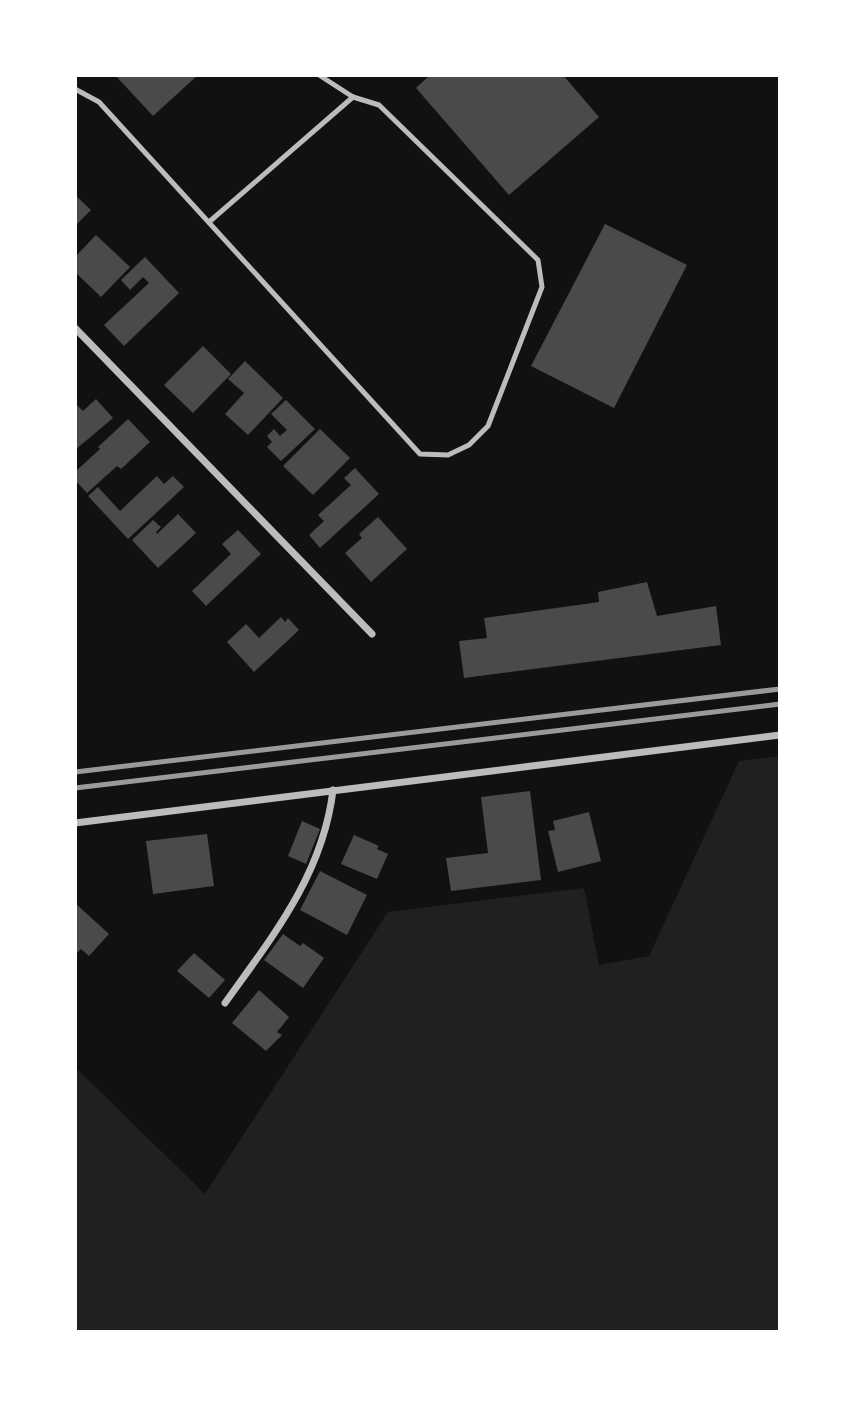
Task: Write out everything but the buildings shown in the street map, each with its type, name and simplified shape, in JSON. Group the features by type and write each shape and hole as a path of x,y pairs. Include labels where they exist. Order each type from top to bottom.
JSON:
{"street":[{"path":"75,328 372,634"},
{"path":"75,823 780,735"},
{"path":"225,1003 277,927 314,866 330,818 334,790"}],"lane":[{"path":"75,89 99,102 420,454 448,455 469,445 488,426 542,287 538,260 379,106 354,97 319,75"},
{"path":"209,222 354,97"}],"shaded area":[{"path":"780,756 780,1332 75,1332 75,1067 205,1194 388,912 584,888 599,965 649,956 739,761"}],"railway":[{"path":"75,772 780,689"},
{"path":"75,788 780,704"}]}
